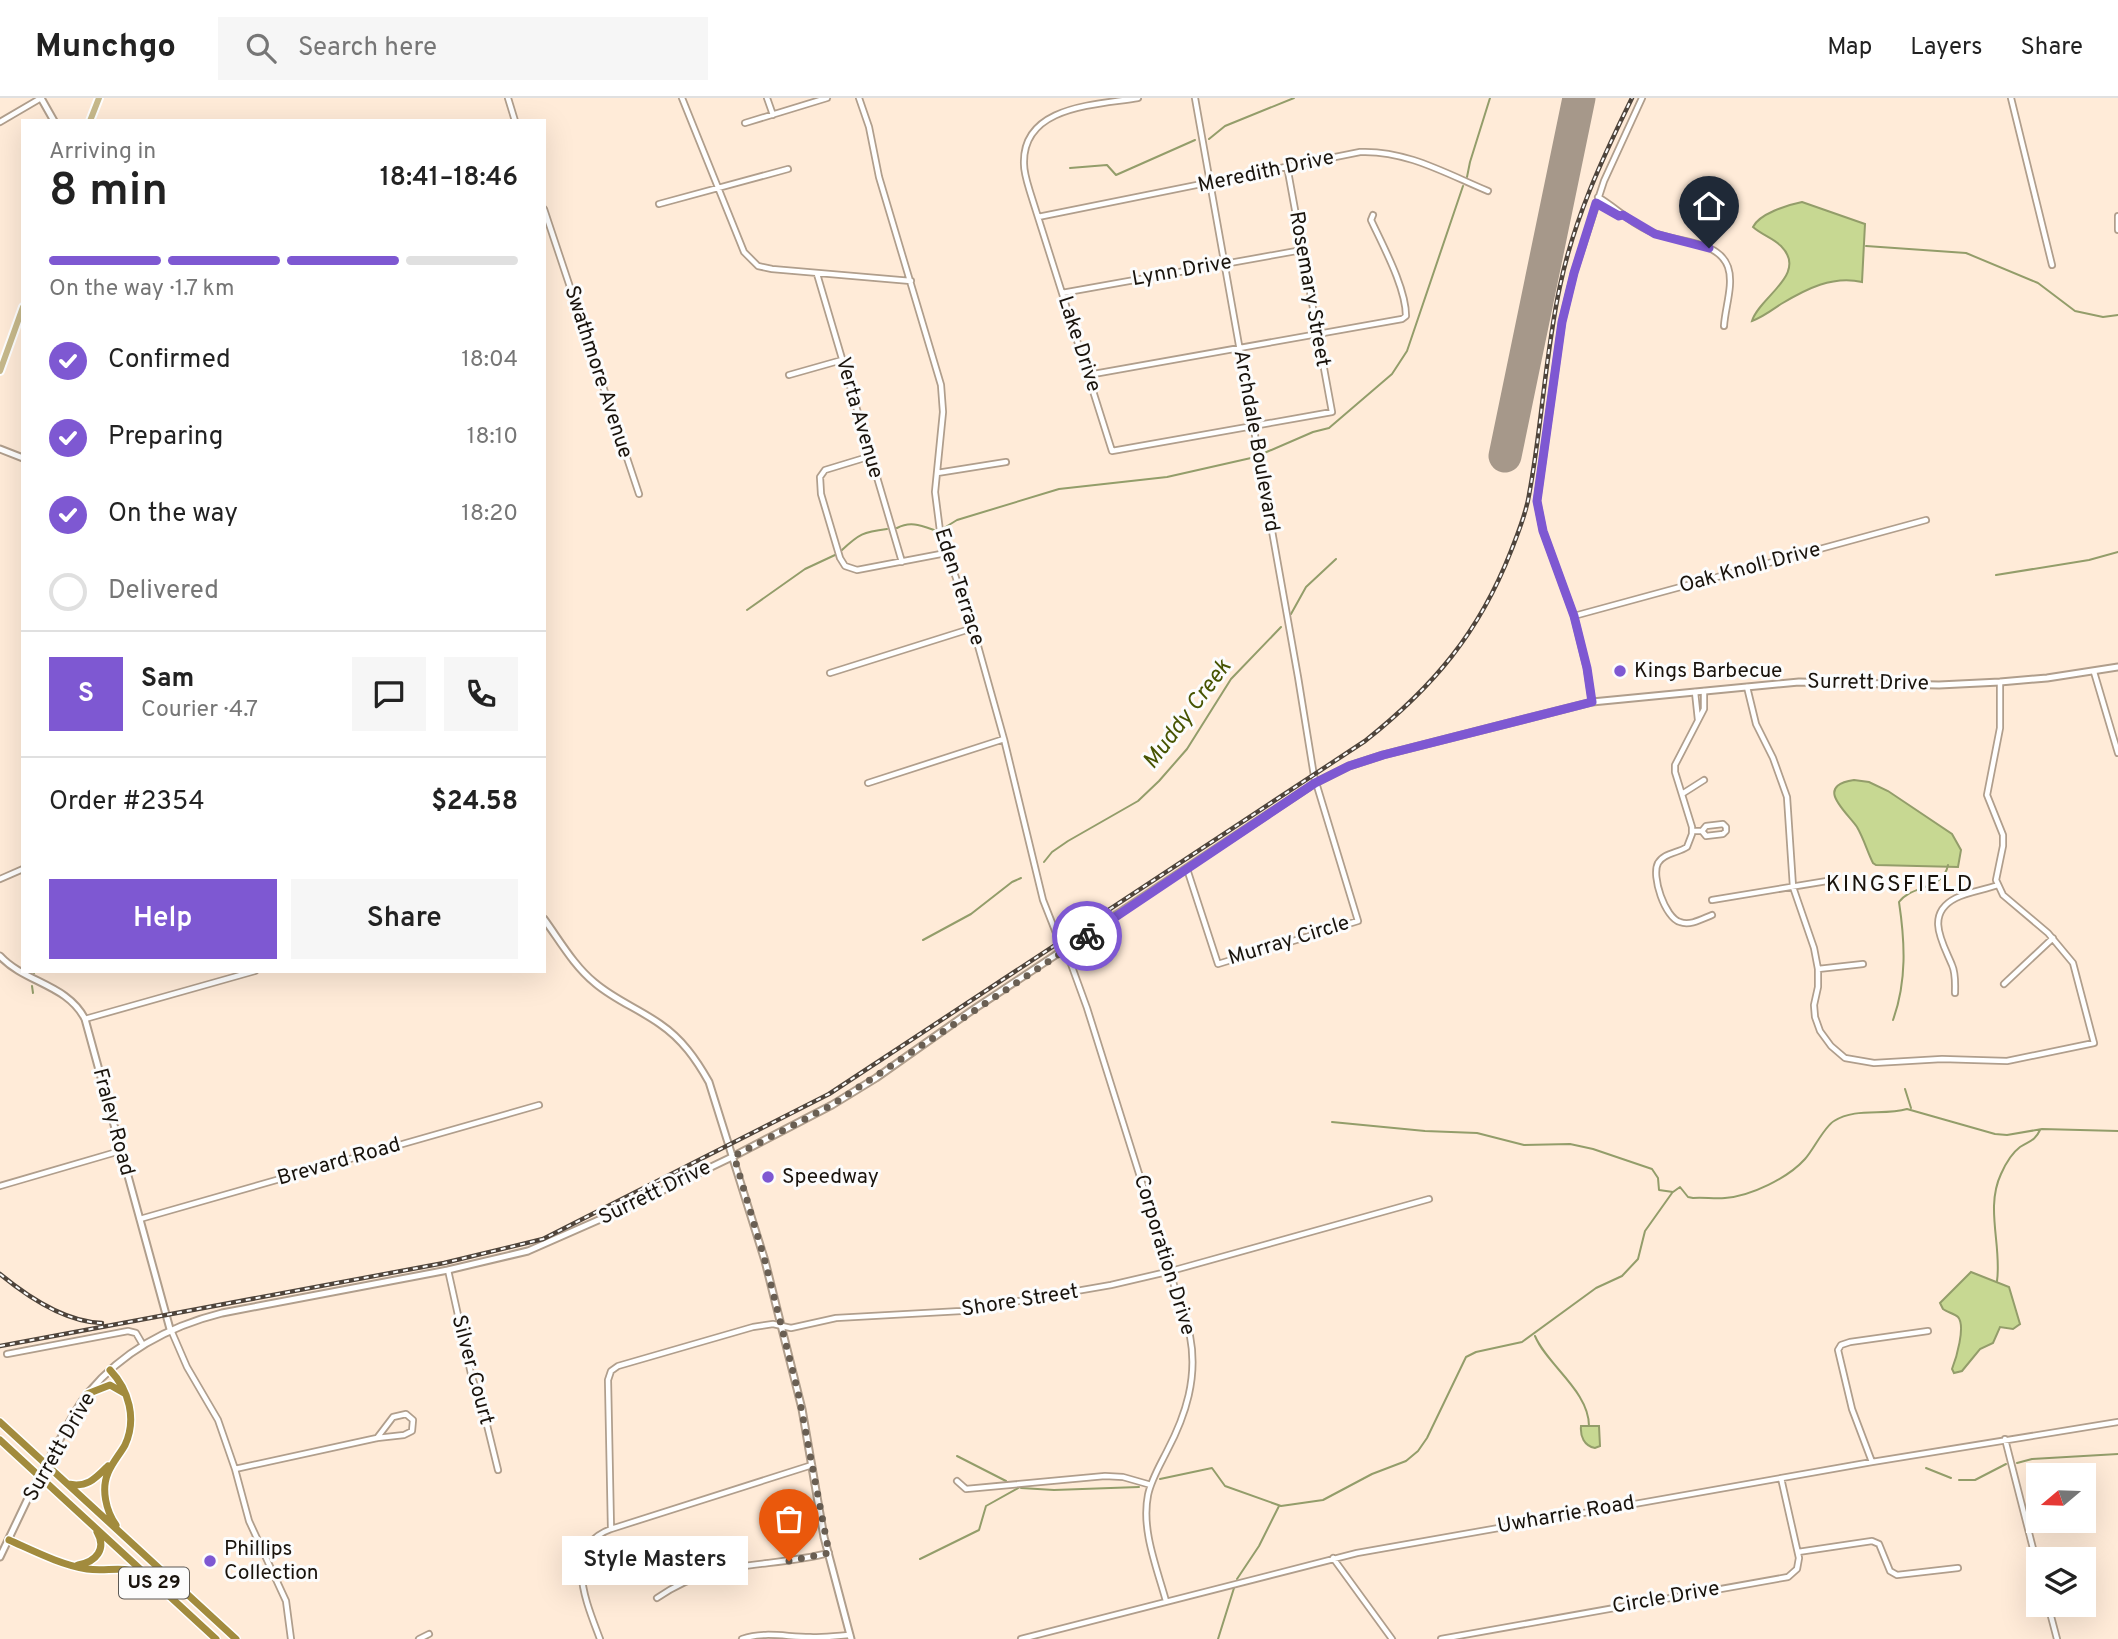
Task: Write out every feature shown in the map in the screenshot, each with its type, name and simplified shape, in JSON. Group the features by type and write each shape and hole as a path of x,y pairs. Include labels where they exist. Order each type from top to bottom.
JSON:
{"highway":[{"path":"110,1370 127,1396 131,1418 130,1432 107,1473 106,1507 127,1539"},
{"path":"87,1394 110,1385 127,1396"},
{"name":"US 29","path":"0,1422 236,1639"},
{"name":"US 29","path":"0,1440 216,1639"},
{"path":"66,1483 85,1485 94,1480 116,1458"},
{"path":"74,1566 95,1560 99,1553 100,1537 93,1526"},
{"path":"9,1541 74,1566 95,1569 125,1568 148,1577"}],"main road":[{"path":"91,119 99,98"},
{"path":"0,371 21,313"}],"street":[{"path":"0,121 41,98 53,119"},
{"path":"508,98 514,119"},
{"path":"682,98 744,252 753,262 772,270 911,281"},
{"path":"767,98 773,115"},
{"path":"746,123 827,98"},
{"name":"Eden Terrace","path":"859,98 869,127 879,177 938,371 943,400 936,512 946,553 973,628 1004,739 1038,883 1065,951"},
{"name":"Lake Drive","path":"1138,98 1061,113 1045,120 1035,129 1027,145 1024,166 1112,451 1332,412"},
{"name":"Archdale Boulevard","path":"1195,98 1315,783"},
{"path":"1592,702 1574,616 1543,531 1537,501 1562,322 1574,273 1597,200 1642,98"},
{"path":"2011,98 2052,265"},
{"name":"Meredith Drive","path":"1038,217 1360,152 1404,156 1488,191"},
{"name":"Rosemary Street","path":"1287,166 1332,412"},
{"path":"659,204 788,169"},
{"path":"1597,200 1619,216 1623,215 1655,234 1709,248 1724,260 1730,279 1724,326"},
{"name":"Swathmore Avenue","path":"546,215 639,494"},
{"path":"1088,375 1402,319 1406,316 1406,308 1371,220 1373,215"},
{"path":"2118,216 2118,230"},
{"name":"Lynn Drive","path":"1062,293 1302,250"},
{"name":"Verta Avenue","path":"817,273 902,562"},
{"path":"789,375 842,360"},
{"path":"0,450 21,457"},
{"path":"871,456 825,470 820,477 821,494 840,558 845,566 852,570 946,553"},
{"path":"937,473 1006,462"},
{"name":"Oak Knoll Drive","path":"1574,616 1926,520"},
{"path":"830,673 973,628"},
{"name":"Surrett Drive","path":"0,1557 30,1494 87,1394 110,1370 170,1329 185,1322 222,1313 509,1257 546,1244 734,1156 832,1105 1315,783 1349,766 1592,702 1799,682 1939,685 2000,682 2118,667"},
{"path":"2094,671 2118,753"},
{"path":"1746,687 1756,724 1777,767 1787,797 1793,887 1814,948 1818,969 1814,1005 1820,1031 1831,1046 1845,1058 1874,1063 1964,1059 2007,1061 2094,1043 2073,963 2053,938 2003,895 1996,880 2003,835 1987,795 2000,728 2000,682"},
{"path":"1704,691 1705,705 1675,765 1692,831 1687,847 1660,860 1656,877 1665,909 1672,919 1685,923 1712,915"},
{"path":"1695,692 1698,721"},
{"path":"867,783 1004,739"},
{"path":"1682,794 1703,780"},
{"name":"Murray Circle","path":"1187,869 1218,964 1358,921 1315,783"},
{"path":"1723,824 1726,827 1723,834 1706,836 1702,831 1706,826 1723,824"},
{"path":"1692,831 1702,831"},
{"path":"0,879 21,870"},
{"path":"1712,900 1833,880"},
{"path":"1955,993 1955,978 1939,936 1938,918 1952,900 1998,885"},
{"path":"546,922 579,968 593,981 624,1005 659,1023 688,1049 709,1082 762,1248 800,1399 829,1553 851,1637 770,1634 742,1639"},
{"path":"2004,984 2053,938"},
{"name":"Corporation Drive","path":"1065,951 1094,1030 1190,1336 1193,1368 1188,1398 1146,1503 1149,1538 1166,1601"},
{"name":"Fraley Road","path":"0,956 19,972 67,996 85,1019 170,1329"},
{"path":"1818,969 1863,964"},
{"path":"217,973 219,981"},
{"path":"85,1019 248,973"},
{"name":"Brevard Road","path":"140,1219 539,1105"},
{"path":"0,1186 120,1151"},
{"name":"Shore Street","path":"611,1529 610,1373 618,1366 753,1327 772,1324 791,1328 835,1318 940,1313 992,1307 1111,1285 1171,1271 1429,1199"},
{"name":"Silver Court","path":"447,1270 471,1374 498,1470"},
{"path":"170,1329 187,1367 218,1420 249,1521 286,1601 291,1639"},
{"path":"7,1354 128,1331 136,1333 144,1345"},
{"path":"1872,1462 1852,1409 1838,1350 1841,1345 1928,1331"},
{"path":"235,1469 377,1438 404,1435 411,1432 414,1423 411,1416 398,1414 388,1421 377,1438"},
{"name":"Uwharrie Road","path":"1021,1639 1333,1558 1539,1519 2118,1422"},
{"path":"2006,1439 2033,1547"},
{"path":"600,1639 583,1595 581,1573 589,1544 599,1534 812,1465"},
{"path":"957,1481 967,1489 1105,1476 1123,1477 1151,1485"},
{"path":"1781,1478 1798,1552 1872,1541 1879,1544 1890,1571 1897,1575 1958,1568"},
{"name":"Circle Drive","path":"1441,1639 1788,1577 1797,1569 1798,1552"},
{"path":"657,1598 675,1586 711,1571 829,1553"},
{"path":"1333,1558 1392,1639"},
{"path":"2051,1617 2057,1639"},
{"path":"419,1639 429,1634"}],"shaded area":[{"path":"1802,202 1865,224 1862,282 1841,280 1820,285 1800,293 1752,321 1756,312 1780,285 1789,266 1788,256 1781,246 1753,227 1767,214"},
{"path":"1854,780 1869,782 1888,791 1952,834 1961,850 1958,867 1873,863 1857,827 1834,794 1842,783"},
{"path":"1971,1272 2009,1287 2020,1324 2013,1329 2000,1327 1993,1343 1980,1349 1962,1371 1954,1373 1952,1369 1959,1343 1960,1321 1957,1316 1943,1309 1940,1303"},
{"path":"1581,1426 1599,1426 1600,1446 1595,1448 1585,1443"}],"waterway":[{"path":"1209,139 1225,126 1294,98"},
{"name":"Muddy Creek","path":"1467,177 1490,98"},
{"path":"1070,168 1107,165 1116,175 1195,140"},
{"name":"Muddy Creek","path":"1262,454 1329,428 1392,374 1407,351 1463,186"},
{"path":"1866,246 1966,253 2038,283 2075,311 2103,317 2118,315"},
{"path":"944,528 957,520 1059,489 1167,477 1251,458"},
{"path":"897,528 911,524 934,530"},
{"path":"842,550 862,535 887,529"},
{"path":"1996,575 2089,560 2118,552"},
{"path":"747,610 805,569 835,555"},
{"name":"Muddy Creek","path":"1291,614 1306,587 1336,559"},
{"name":"Muddy Creek","path":"1044,862 1052,852 1068,841 1138,801 1159,781 1187,749 1231,679 1281,627"},
{"path":"1893,1020 1901,991 1904,961 1899,902 1911,892 1940,879 1948,865"},
{"name":"Muddy Creek","path":"923,940 971,914 1021,878"},
{"path":"32,986 33,993"},
{"path":"1905,1089 1911,1108"},
{"path":"1332,1122 1477,1133 1524,1145 1570,1144 1652,1169 1658,1178 1659,1190 1673,1192 1680,1187 1688,1197 1693,1198 1735,1197 1779,1179 1805,1159 1830,1124 1851,1114 1907,1109 2007,1135 2042,1129 2118,1131"},
{"path":"1997,1281 1994,1214 1996,1187 2012,1156 2020,1147 2034,1139 2040,1130"},
{"path":"1160,1479 1212,1468 1225,1486 1281,1506 1323,1500 1372,1474 1406,1461 1418,1451 1427,1438 1466,1357 1476,1352 1522,1342 1596,1288 1622,1276 1638,1259 1645,1231 1672,1193"},
{"path":"1535,1336 1582,1401 1589,1426"},
{"path":"2017,1463 2032,1459 2118,1454"},
{"path":"957,1456 1006,1481"},
{"path":"1959,1480 1975,1480 2006,1464"},
{"path":"1926,1468 1951,1478"},
{"path":"920,1559 979,1530 986,1506 1020,1487"},
{"path":"1021,1488 1054,1490 1139,1487"},
{"path":"1237,1579 1259,1546 1279,1506"},
{"path":"1218,1639 1234,1588"}],"runway":[{"path":"1505,456 1579,98"}],"railway":[{"path":"0,1346 444,1263 543,1239 829,1094 1365,741 1412,700 1452,656 1484,608 1511,551 1528,502 1551,338 1566,261 1590,190 1632,98"},
{"path":"0,1274 48,1307 74,1318 102,1323"}],"way so far":[{"path":"789,1561 829,1553 798,1392 752,1213 734,1156 807,1119 876,1078 924,1043 1087,936"}],"place":[{"name":"Kings Barbecue","path":"1620,671"},
{"name":"Speedway","path":"768,1177"},
{"name":"Phillips Collection","path":"210,1561"},
{"name":"Style Masters","path":"789,1561"}],"district":[{"name":"KINGSFIELD","path":"1900,885"}],"route":[{"path":"1087,936 1315,783 1349,766 1484,728 1592,702 1574,616 1543,531 1537,501 1562,322 1574,273 1596,203 1655,234 1709,248"}]}
